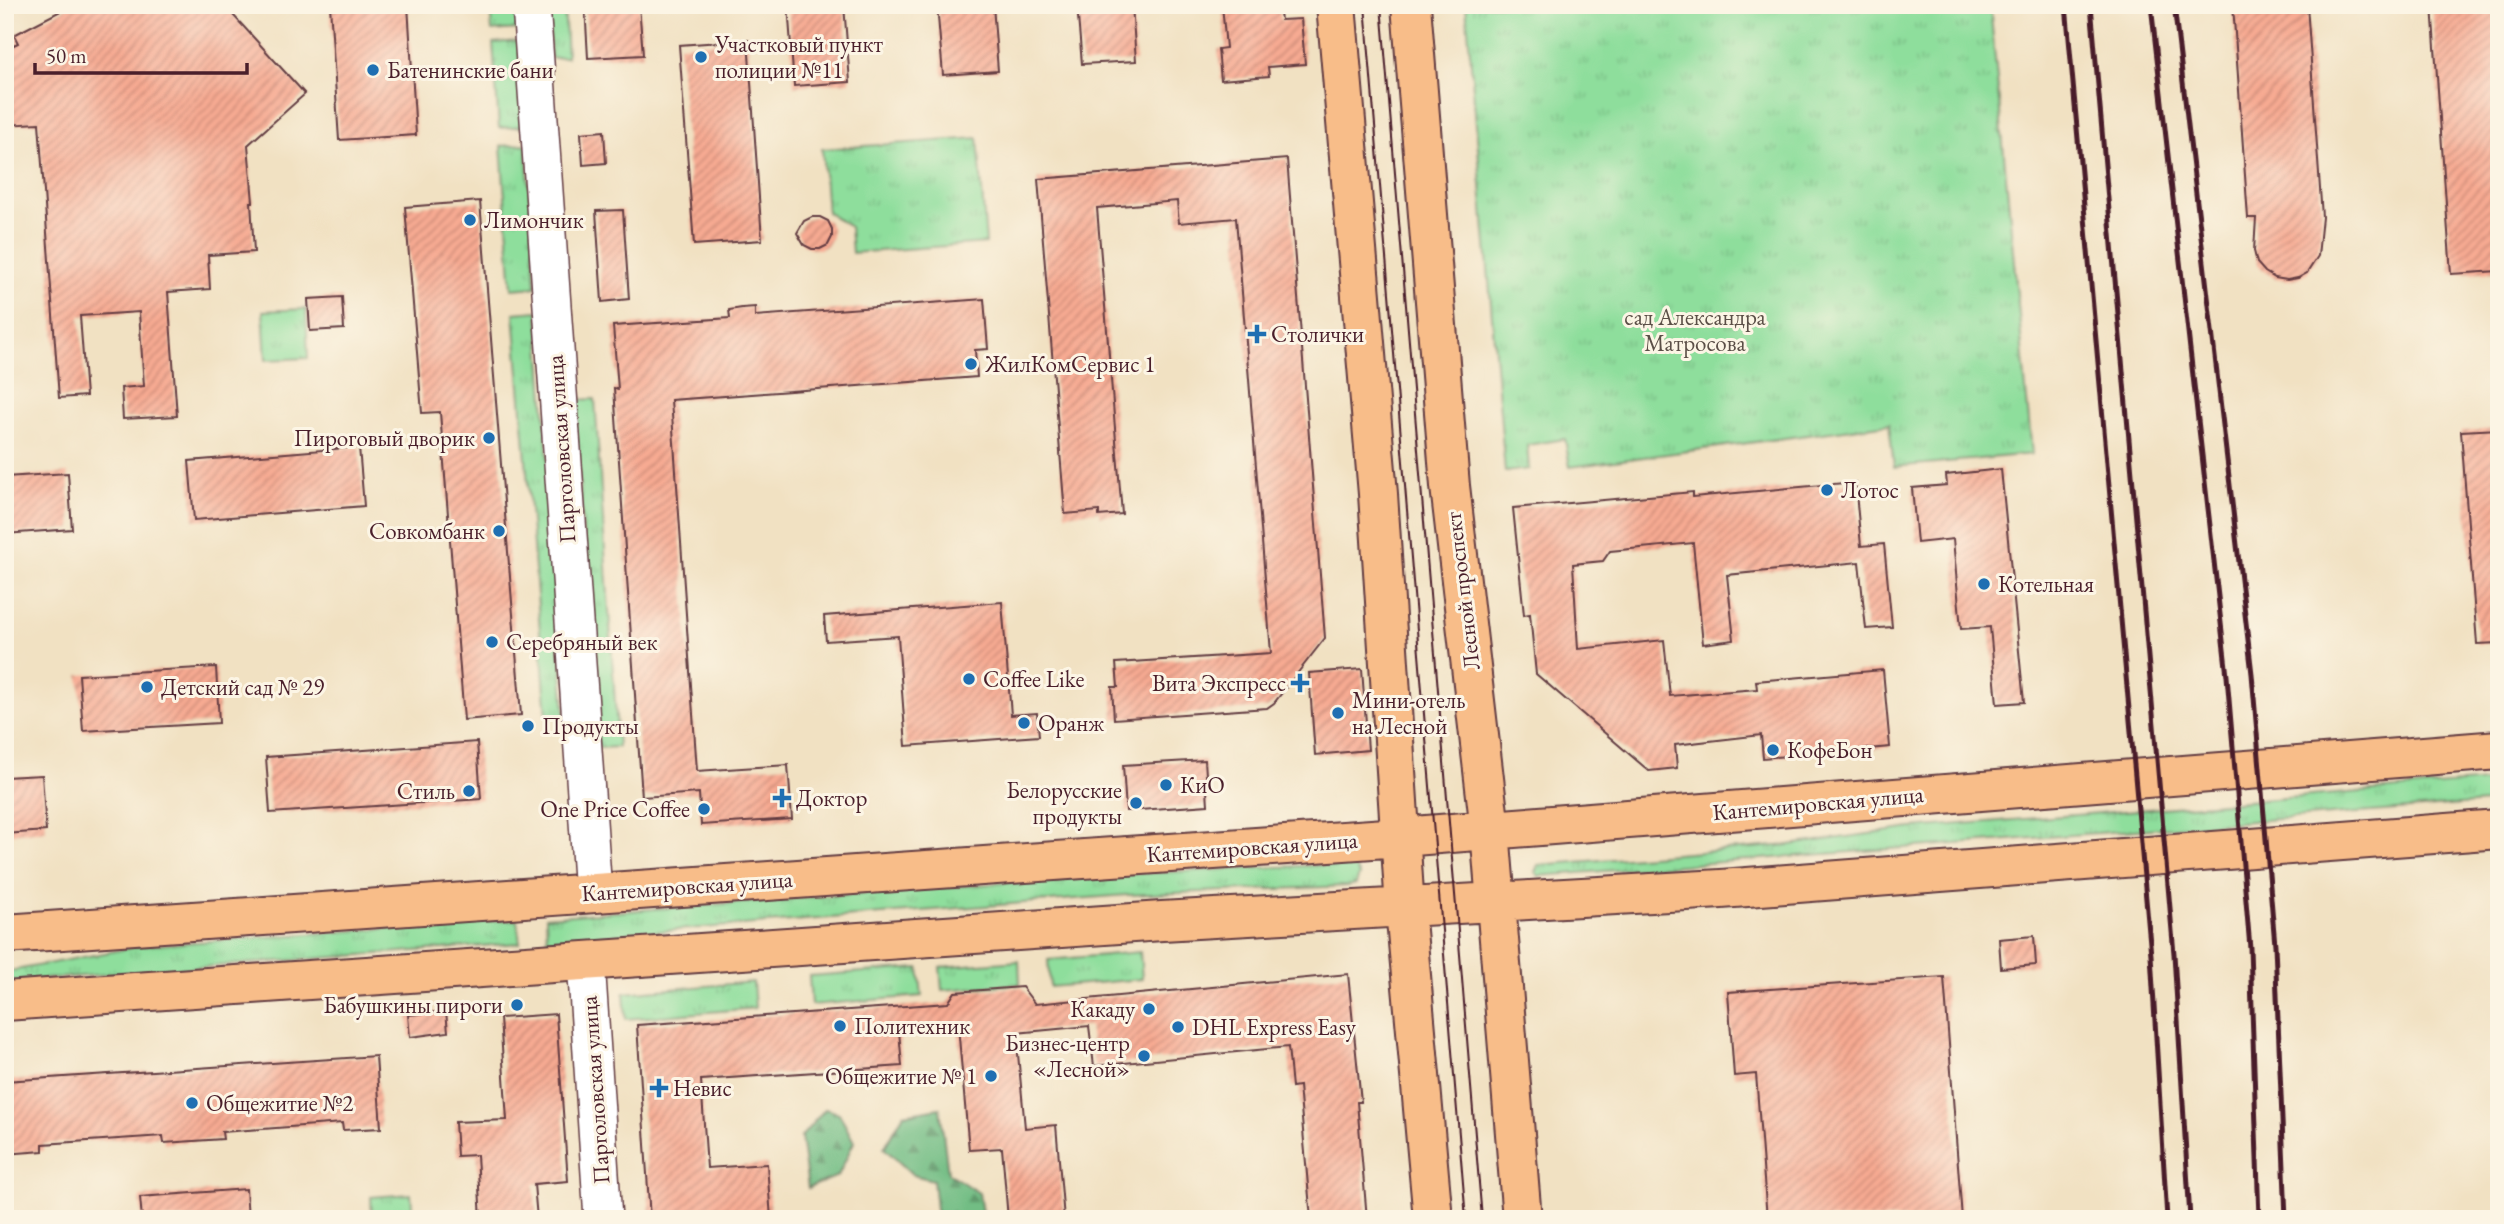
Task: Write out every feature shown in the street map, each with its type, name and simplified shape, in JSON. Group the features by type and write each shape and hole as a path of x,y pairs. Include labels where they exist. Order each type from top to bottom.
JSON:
{"main road":[{"path":"1336,5 1378,494 1405,909 1433,1219"},
{"name":"Лесной проспект","path":"1411,5 1450,486 1490,830 1522,1219"},
{"name":"Кантемировская улица","path":"5,933 1401,837 2499,750"},
{"path":"5,1001 1162,921 1721,889 2499,829"}],"street":[{"name":"Парголовская улица","path":"531,5 593,893"},
{"name":"Парголовская улица","path":"586,961 603,1219"}],"green space":[{"path":"490,5 516,5 518,29 492,31"},
{"path":"548,5 564,5 567,57 551,58"},
{"name":"cад Александра Матросова","path":"1466,5 1990,5 2032,454 1894,467 1889,424 1570,467 1565,439 1527,445 1529,469 1505,472"},
{"path":"519,41 525,126 499,128 493,43"},
{"path":"978,138 986,243 852,253 850,227 827,212 822,149"},
{"path":"526,144 536,287 512,289 501,146"},
{"path":"306,309 308,358 266,360 263,311"},
{"path":"538,311 565,716 547,717 514,313"},
{"path":"595,399 618,747 598,748 574,400"},
{"path":"2499,781 2499,802 1539,876 1535,872 1538,865 1789,845 1912,828"},
{"path":"1348,864 1355,868 1359,875 1356,884 1348,886 1127,895 547,940 546,917 1125,874"},
{"path":"517,919 520,943 5,982 5,972 141,946"},
{"path":"1140,952 1142,979 1050,987 1048,960"},
{"path":"1019,961 1020,984 942,990 940,967"},
{"path":"919,968 922,996 811,1005 809,976"},
{"path":"753,982 755,1008 626,1019 624,993"},
{"path":"940,1108 948,1173 979,1193 983,1219 937,1219 933,1180 913,1175 884,1148 904,1114"},
{"path":"825,1109 839,1113 854,1142 838,1176 808,1188 801,1137"},
{"path":"411,1194 413,1219 372,1219 371,1197"}],"building":[{"path":"72,5 224,5 305,94 248,145 254,252 208,255 210,289 168,292 177,416 123,419 121,388 144,386 139,312 80,316 86,396 59,398 39,123 5,125 5,49 18,43 14,35"},
{"name":"Батенинские бани","path":"330,5 408,5 416,135 339,140"},
{"path":"585,5 639,5 643,55 588,58"},
{"path":"788,5 844,5 850,82 794,86"},
{"path":"937,5 993,5 998,71 943,75"},
{"path":"1077,5 1132,5 1136,61 1082,64"},
{"path":"1222,5 1279,5 1281,20 1301,19 1305,64 1268,67 1269,76 1221,80 1218,49 1226,48"},
{"path":"2233,5 2307,5 2322,217 2318,256 2307,273 2298,278 2275,278 2265,272 2257,263 2254,251 2256,218 2248,218"},
{"path":"2432,5 2496,5 2499,38 2499,271 2451,274"},
{"path":"748,40 762,240 694,245 679,45"},
{"path":"604,131 606,163 583,165 581,133"},
{"path":"1287,159 1325,638 1274,703 1267,708 1114,719 1112,687 1118,687 1116,663 1271,653 1236,218 1179,223 1177,201 1097,208 1122,514 1099,516 1099,511 1065,514 1038,179"},
{"path":"480,201 521,715 464,720 440,412 422,413 405,207"},
{"path":"623,210 629,299 602,302 596,211"},
{"path":"812,217 828,221 832,229 828,245 820,249 804,245 797,233 804,221"},
{"path":"342,297 344,329 310,331 308,299"},
{"path":"984,299 988,349 975,350 977,377 671,400 697,771 788,765 792,819 701,825 699,793 642,797 614,388 618,389 613,326 730,318 729,310 755,307 755,316"},
{"path":"2499,429 2499,643 2477,644 2461,431"},
{"path":"359,447 364,506 194,520 189,461"},
{"name":"Котельная","path":"2001,469 2024,702 1997,704 1990,627 1961,629 1953,539 1917,543 1912,488 1947,485 1946,475"},
{"path":"68,473 72,529 5,534 5,477"},
{"path":"1855,482 1861,546 1884,544 1892,627 1866,629 1859,562 1727,575 1734,640 1703,644 1693,543 1610,551 1603,561 1573,564 1578,649 1664,640 1670,696 1757,689 1756,681 1883,670 1890,747 1763,758 1761,735 1675,745 1677,768 1649,771 1536,674 1530,614 1524,615 1513,508 1693,492 1693,497"},
{"path":"1002,602 1011,715 1037,713 1039,736 906,746 898,636 826,641 824,616"},
{"path":"216,667 219,723 83,731 79,675"},
{"path":"1362,669 1368,750 1315,755 1309,673"},
{"path":"477,742 481,799 270,813 266,757"},
{"name":"КиО","path":"1205,760 1208,805 1126,811 1123,765"},
{"path":"42,775 46,831 5,834 5,777"},
{"path":"2034,936 2036,965 2001,968 1999,939"},
{"path":"1348,974 1361,1102 1357,1102 1367,1219 1311,1219 1299,1086 1292,1087 1288,1047 1094,1066 1089,1026 1016,1033 1025,1128 1056,1125 1064,1219 1008,1219 1002,1148 969,1150 958,1026 899,1031 902,1066 701,1080 707,1168 767,1164 771,1219 650,1219 637,1025 948,1003 955,992 1022,987 1035,1004"},
{"path":"1944,977 1962,1219 1767,1219 1756,1074 1734,1076 1728,992"},
{"path":"446,1011 448,1032 410,1037 408,1015"},
{"path":"556,1014 568,1181 534,1184 537,1219 481,1219 477,1155 457,1156 455,1122 507,1120 500,1018"},
{"name":"Общежитие №2","path":"376,1056 381,1128 343,1130 342,1123 222,1132 223,1139 164,1143 163,1136 43,1144 43,1151 5,1154 5,1081"},
{"path":"246,1189 248,1219 142,1219 140,1197"}],"tram line":[{"path":"1365,5 1466,1219"},
{"path":"1381,5 1482,1219"}],"railway":[{"path":"2066,5 2151,955 2167,1219"},
{"path":"2091,5 2174,954 2190,1219"},
{"path":"2151,5 2227,676 2250,948 2259,1219"},
{"path":"2174,5 2252,674 2275,945 2286,1219"}],"place":[{"name":"Участковый пункт полиции №11","path":"701,57"},
{"name":"Батенинские бани","path":"373,70"},
{"name":"Лимончик","path":"470,220"},
{"name":"Столички","path":"1257,334"},
{"name":"ЖилКомСервис 1","path":"971,364"},
{"name":"Пироговый дворик","path":"489,438"},
{"name":"Лотос","path":"1827,490"},
{"name":"Совкомбанк","path":"499,531"},
{"name":"Котельная","path":"1984,584"},
{"name":"Серебряный век","path":"492,642"},
{"name":"Coffee Like","path":"969,679"},
{"name":"Вита Экспресс","path":"1300,683"},
{"name":"Детский сад № 29","path":"147,687"},
{"name":"Мини-отель на Лесной","path":"1338,713"},
{"name":"Оранж","path":"1024,723"},
{"name":"Продукты","path":"528,726"},
{"name":"КофеБон","path":"1773,750"},
{"name":"КиО","path":"1166,785"},
{"name":"Стиль","path":"469,791"},
{"name":"Доктор","path":"782,798"},
{"name":"Белорусские продукты","path":"1136,803"},
{"name":"One Price Coffee","path":"704,809"},
{"name":"Бабушкины пироги","path":"517,1005"},
{"name":"Какаду","path":"1149,1009"},
{"name":"Политехник","path":"840,1026"},
{"name":"DHL Express Easy","path":"1178,1027"},
{"name":"Бизнес-центр «Лесной»","path":"1144,1056"},
{"name":"Общежитие № 1","path":"991,1076"},
{"name":"Невис","path":"659,1088"},
{"name":"Общежитие №2","path":"192,1103"}]}
